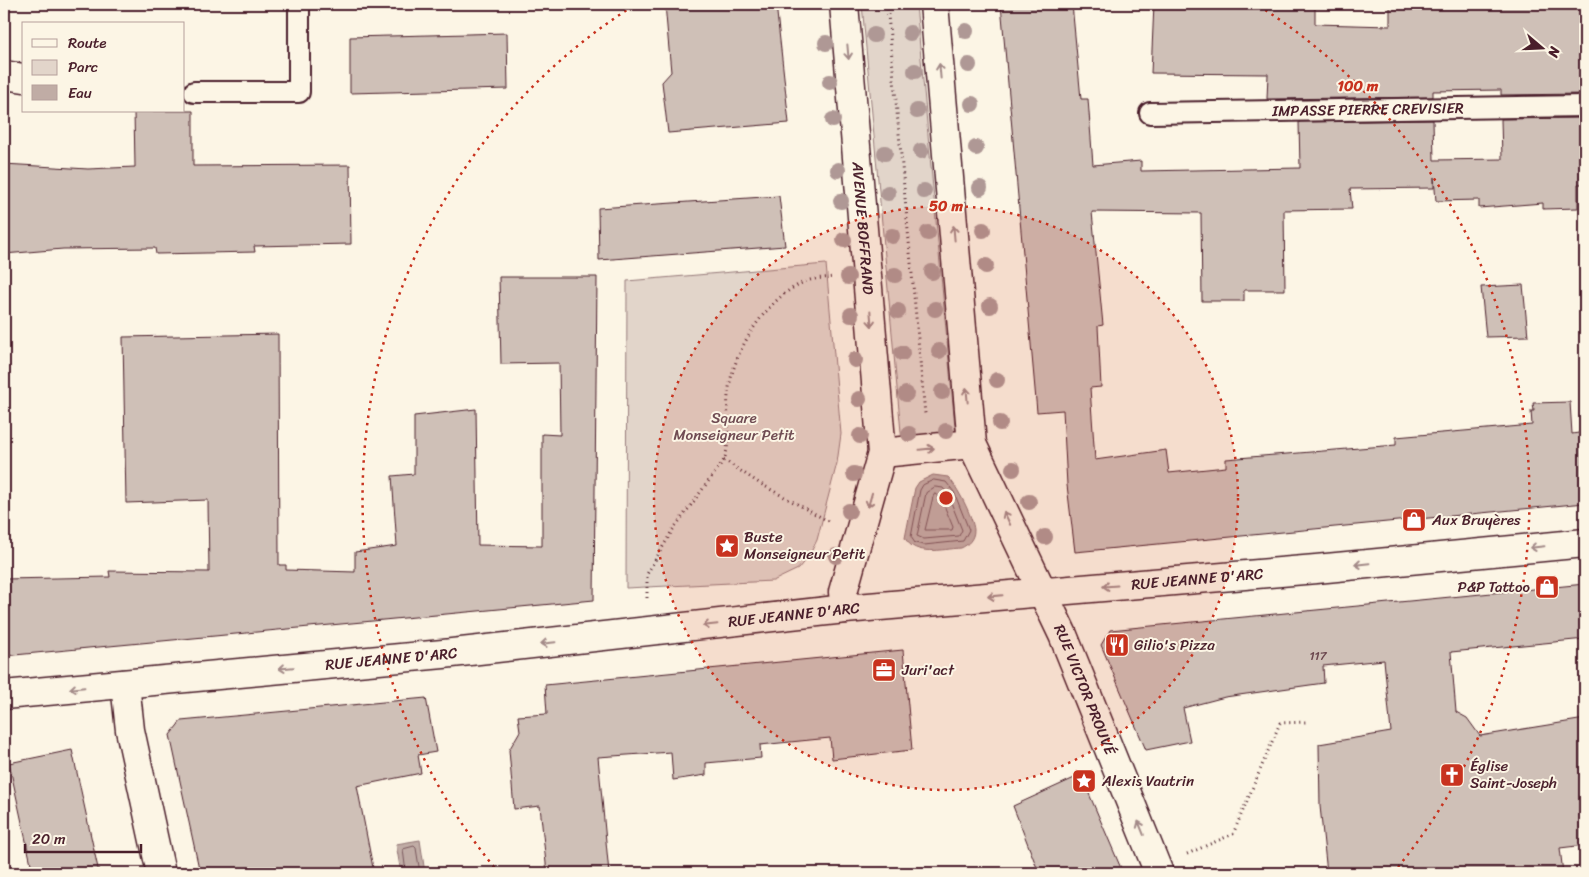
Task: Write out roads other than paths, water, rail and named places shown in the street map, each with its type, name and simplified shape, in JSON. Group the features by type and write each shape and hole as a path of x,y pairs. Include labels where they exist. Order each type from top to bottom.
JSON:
{"street":[{"name":"AVENUE BOFFRAND","path":"844,4 882,453 843,592 845,609"},
{"path":"934,4 972,444 1043,591"},
{"path":"4,75 22,78"},
{"path":"882,453 972,444"},
{"name":"RUE JEANNE D'ARC","path":"4,695 453,653 845,609 1316,569 1585,542"},
{"name":"RUE VICTOR PROUVÉ","path":"1043,591 1158,871"},
{"path":"125,684 130,730 161,873"}],"lane":[{"path":"194,92 299,92 298,4"},
{"name":"IMPASSE PIERRE CREVISIER","path":"1150,113 1585,106"}],"water":[{"path":"933,475 948,477 952,481 968,510 973,524 973,536 961,548 922,550 909,544 905,538 915,488 919,482"},
{"path":"420,840 425,873 401,873 396,844"}],"place":[{"name":"Aux Bruyères","path":"1414,520"},
{"name":"Buste Monseigneur Petit","path":"727,546"},
{"name":"P&P Tattoo","path":"1547,587"},
{"name":"Gilio's Pizza","path":"1117,645"},
{"name":"Juri'act","path":"884,670"},
{"name":"Église Saint-Joseph","path":"1452,775"},
{"name":"Alexis Vautrin","path":"1084,781"}],"park label":[{"name":"Square Monseigneur Petit","path":"734,426"}]}
